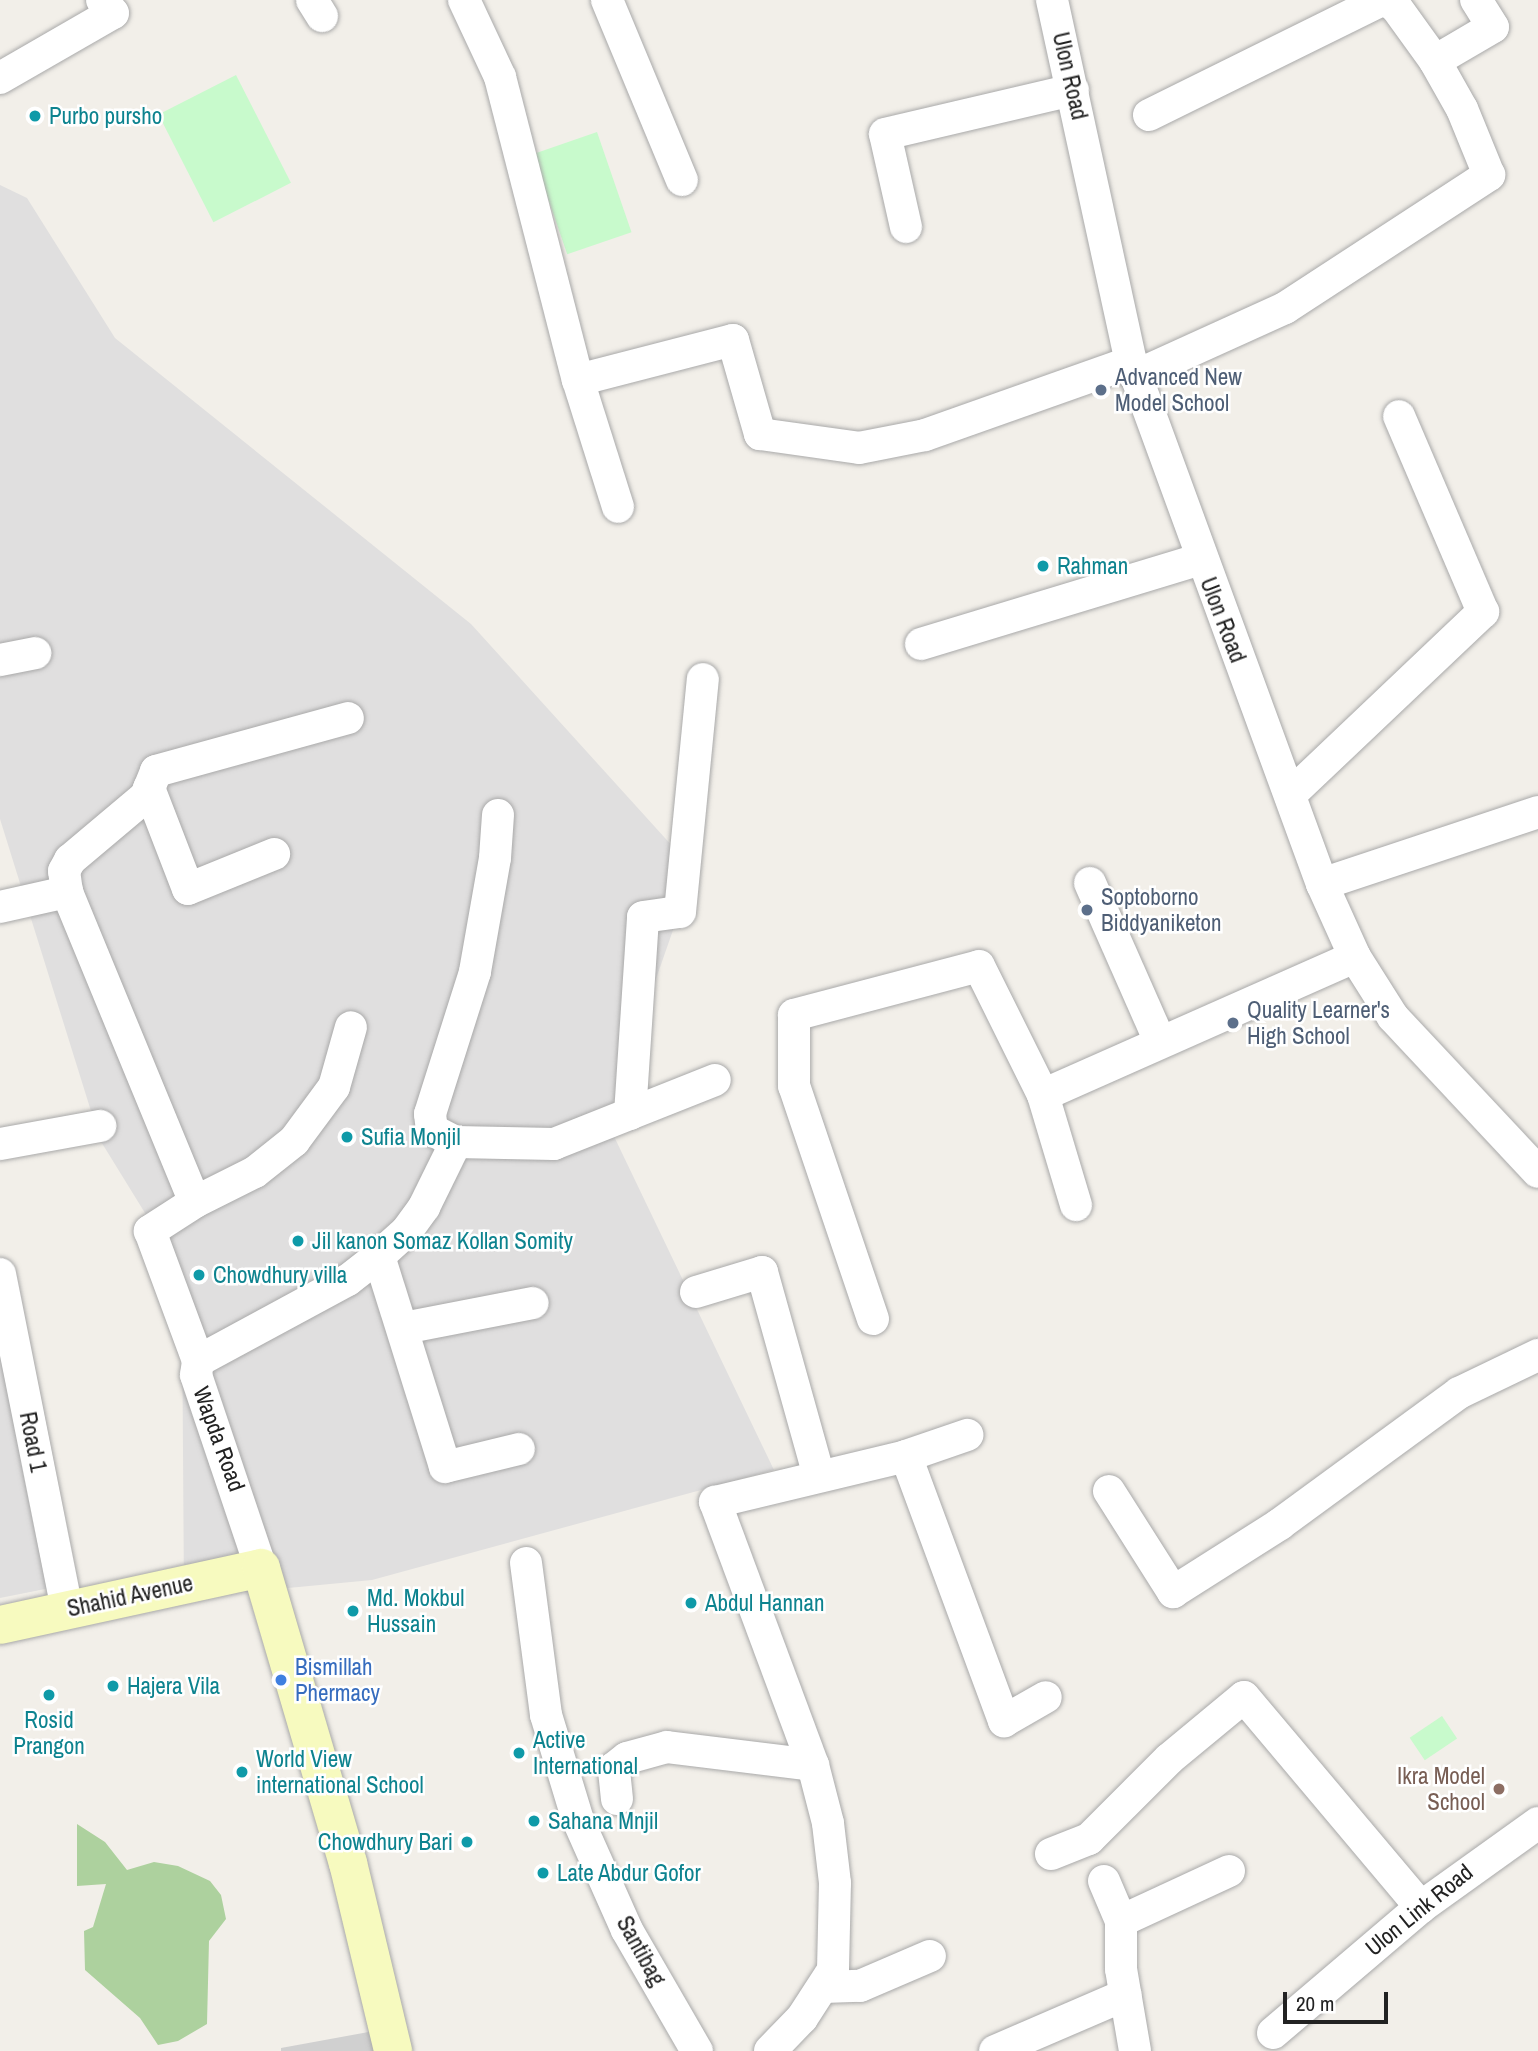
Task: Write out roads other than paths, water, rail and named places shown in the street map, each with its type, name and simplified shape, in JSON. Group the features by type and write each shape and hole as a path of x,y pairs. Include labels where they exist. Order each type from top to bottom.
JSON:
{"street":[{"path":"464,0 500,77 578,380 618,507"},
{"path":"607,0 682,180"},
{"name":"Ulon Road","path":"1052,0 1133,369 1200,559 1322,884 1355,957 1393,1017 1536,1167"},
{"path":"578,380 733,340 760,434 859,448 925,435 1133,369 1285,308 1489,175 1462,109 1435,61 1396,6 1384,0 1149,115"},
{"path":"1435,61 1493,27 1476,0"},
{"path":"0,78 117,4"},
{"path":"906,227 885,134 1073,90"},
{"path":"1290,794 1483,612 1399,416"},
{"path":"920,644 1200,559"},
{"path":"0,660 35,653"},
{"path":"630,1114 643,917 680,912 704,679"},
{"path":"348,718 156,771 146,796 70,860 64,871 67,892 195,1202 255,1172 294,1141 334,1087 351,1027"},
{"path":"149,788 188,889 274,854"},
{"path":"1322,884 1538,812"},
{"path":"498,815 495,858 475,972 430,1114 432,1130 456,1142 554,1144 715,1080"},
{"path":"1090,883 1160,1042"},
{"path":"0,908 67,892"},
{"path":"1043,1095 1355,957"},
{"path":"873,1318 794,1086 794,1015 979,966 1043,1095 1076,1205"},
{"path":"0,1144 100,1126"},
{"path":"198,1361 348,1280 379,1256 406,1232 424,1206 456,1142"},
{"name":"Wapda Road","path":"195,1202 150,1231 198,1361 196,1375 261,1568 348,1863 393,2051"},
{"path":"379,1256 404,1328 445,1467 519,1449"},
{"path":"696,1292 762,1272 819,1476"},
{"name":"Road 1","path":"0,1274 67,1610"},
{"path":"404,1328 533,1303"},
{"path":"1109,1491 1173,1592 1280,1524 1459,1393 1538,1355"},
{"path":"773,2050 823,1987 833,1970 835,1883 828,1823 813,1765 715,1502 906,1456 967,1435"},
{"path":"906,1456 1004,1721 1046,1697"},
{"name":"Santibag","path":"526,1563 546,1715 578,1820 627,1930 697,2051"},
{"name":"Shahid Avenue","path":"0,1625 261,1568"},
{"path":"1051,1854 1088,1839 1169,1759 1244,1697 1421,1907"},
{"path":"617,1799 614,1768 627,1758 667,1748 813,1765"},
{"name":"Ulon Link Road","path":"1273,2033 1421,1907 1538,1823"},
{"path":"1121,1921 1229,1871"},
{"path":"1104,1881 1121,1921 1125,1995 1135,2051"},
{"path":"823,1987 860,1986 930,1956"},
{"path":"995,2051 1125,1995"}],"place":[{"name":"Purbo pursho","path":"35,116"},
{"name":"Advanced New Model School","path":"1101,390"},
{"name":"Rahman","path":"1043,566"},
{"name":"Soptoborno Biddyaniketon","path":"1087,910"},
{"name":"Quality Learner's High School","path":"1233,1023"},
{"name":"Sufia Monjil","path":"347,1137"},
{"name":"Jil kanon Somaz Kollan Somity","path":"298,1241"},
{"name":"Chowdhury villa","path":"199,1275"},
{"name":"Abdul Hannan","path":"691,1603"},
{"name":"Md. Mokbul Hussain","path":"353,1611"},
{"name":"Bismillah Phermacy","path":"281,1680"},
{"name":"Hajera Vila","path":"113,1686"},
{"name":"Rosid Prangon","path":"49,1695"},
{"name":"Active International","path":"519,1753"},
{"name":"World View international School","path":"242,1772"},
{"name":"Ikra Model School","path":"1499,1789"},
{"name":"Sahana Mnjil","path":"534,1821"},
{"name":"Chowdhury Bari","path":"467,1842"},
{"name":"Late Abdur Gofor","path":"543,1873"}]}
